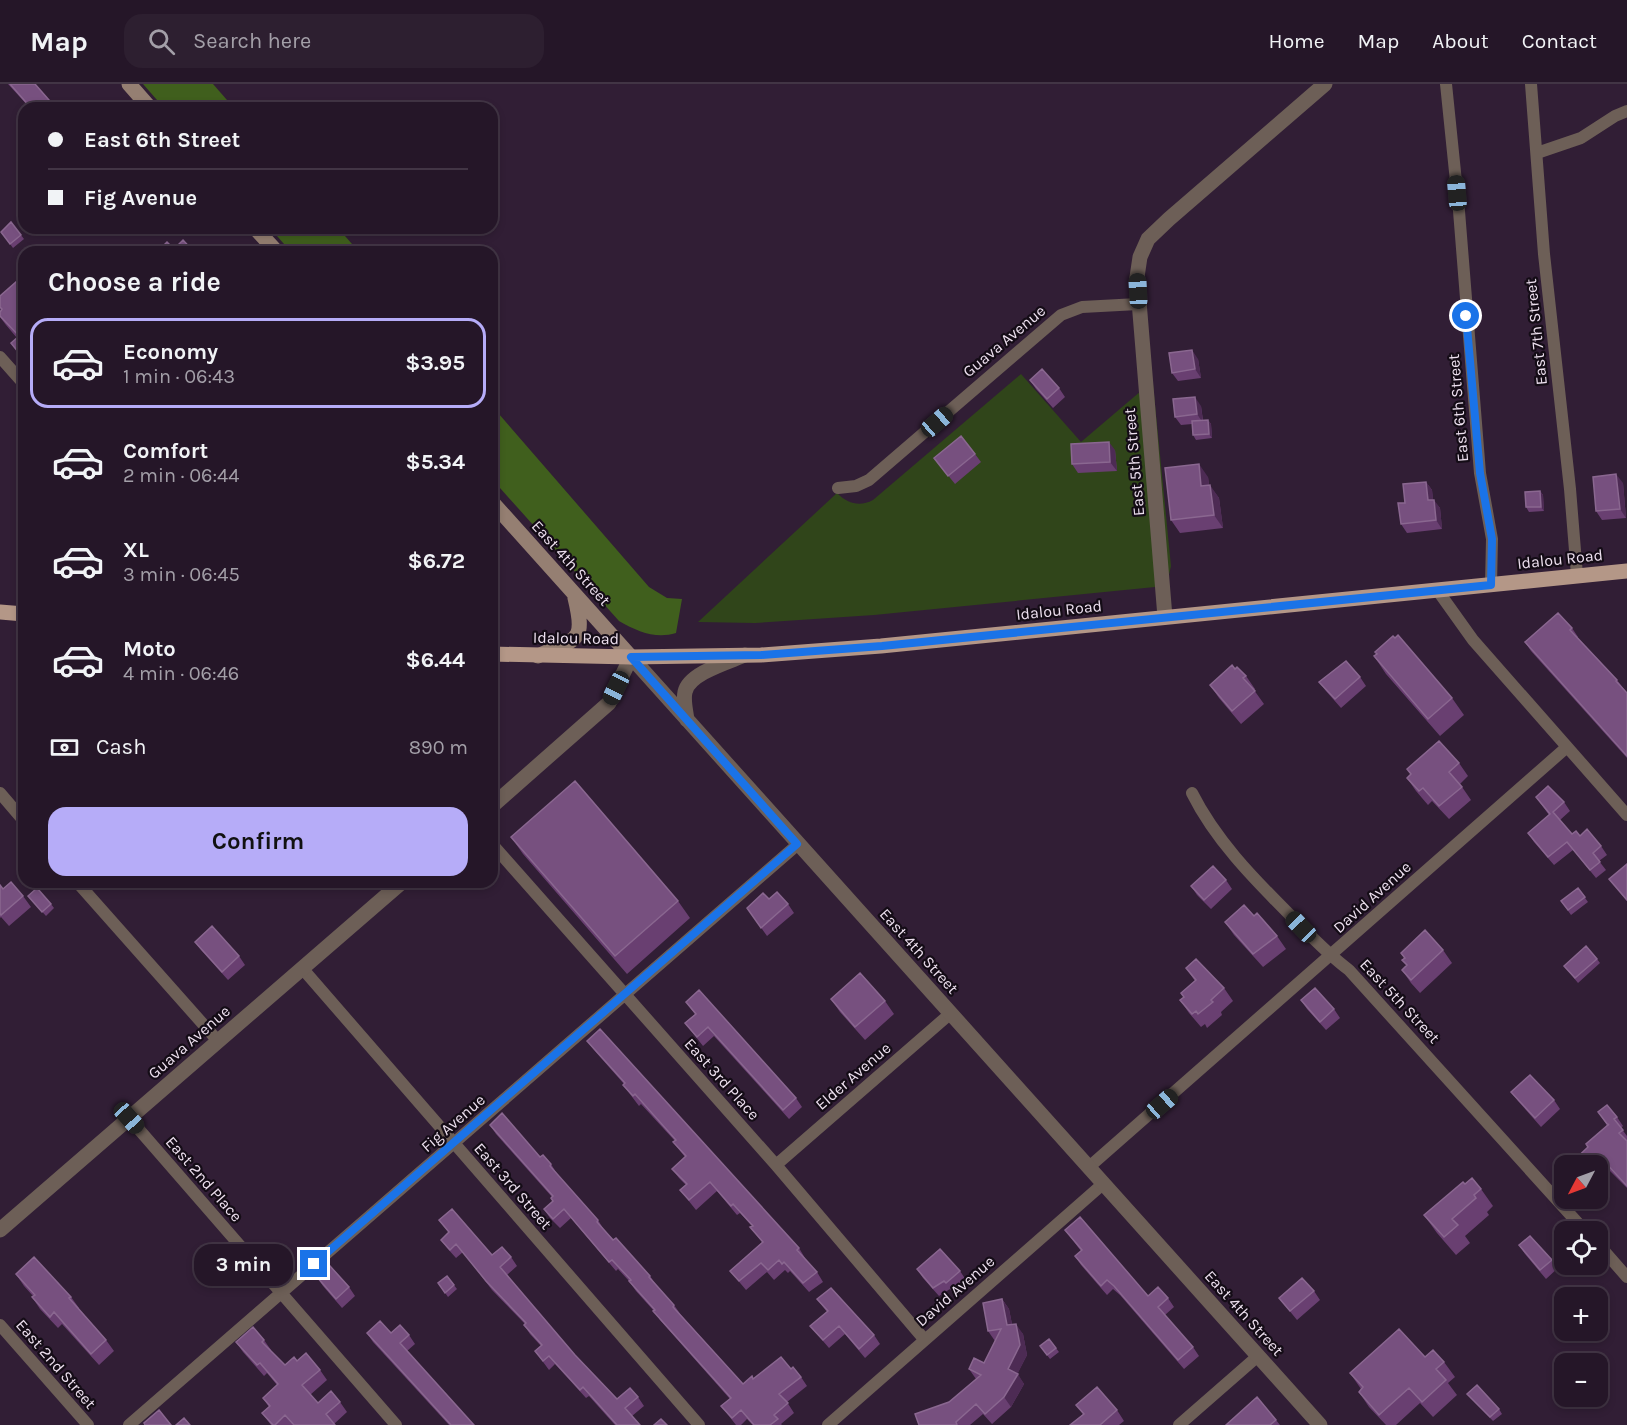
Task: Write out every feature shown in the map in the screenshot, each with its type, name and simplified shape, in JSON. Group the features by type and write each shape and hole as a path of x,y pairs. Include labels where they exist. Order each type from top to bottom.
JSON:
{"main road":[{"path":"129,84 145,102"},
{"path":"260,234 272,246"},
{"name":"East 4th Street","path":"498,509 631,657"},
{"name":"Idalou Road","path":"498,654 631,657 745,656 893,645 1627,571"},
{"path":"538,656 577,637 581,621 575,595"},
{"path":"0,612 18,614"}],"street":[{"path":"1138,304 1137,278 1140,258 1148,239 1325,84"},
{"name":"East 6th Street","path":"1446,84 1459,211 1480,473 1492,539 1491,585"},
{"name":"East 7th Street","path":"1531,84 1544,254 1570,489 1577,575"},
{"path":"1537,153 1581,138 1627,111"},
{"name":"Guava Avenue","path":"838,488 856,486 869,480 1061,315 1082,307 1138,304"},
{"name":"East 5th Street","path":"1138,304 1165,617"},
{"path":"0,357 18,377"},
{"path":"1438,591 1473,640 1627,815"},
{"path":"687,720 684,698 685,690 691,681 697,676 745,656"},
{"path":"498,801 609,703 631,657"},
{"name":"East 4th Street","path":"631,657 1320,1425"},
{"name":"David Avenue","path":"1089,1167 1567,747"},
{"path":"0,793 18,814"},
{"name":"East 5th Street","path":"1192,793 1213,830 1272,897 1331,956 1349,970 1576,1221"},
{"name":"Fig Avenue","path":"129,1425 797,844"},
{"name":"East 3rd Place","path":"498,851 776,1165 924,1340"},
{"path":"81,888 218,1041"},
{"name":"Guava Avenue","path":"0,1230 395,888"},
{"name":"East 3rd Street","path":"302,968 699,1425"},
{"name":"Elder Avenue","path":"776,1165 951,1013"},
{"name":"East 2nd Place","path":"129,1118 396,1425"},
{"name":"David Avenue","path":"828,1425 1104,1183"},
{"path":"1608,1255 1627,1277"},
{"name":"East 2nd Street","path":"0,1325 88,1425"},
{"path":"1179,1425 1258,1356"}],"green space":[{"path":"143,84 213,84 229,102 159,102"},
{"path":"275,234 343,234 354,246 286,246"},
{"path":"1021,374 1081,442 1148,385 1153,384 1171,566 1169,575 1155,587 874,615 755,623 698,622 837,493 845,500 854,503 873,500"},
{"path":"498,413 649,587 667,598 682,599 676,633 654,635 619,621 498,486"}],"building":[{"path":"10,84 35,84 51,102 26,102"},
{"path":"11,222 21,235 10,244 1,232"},
{"path":"183,240 188,246 177,246"},
{"path":"18,280 18,335 0,316 2,309 0,296"},
{"path":"18,337 18,352 11,343"},
{"path":"1192,350 1195,369 1172,373 1169,353"},
{"path":"1042,369 1059,388 1047,399 1030,380"},
{"path":"1195,397 1197,414 1175,417 1173,399"},
{"path":"1208,420 1209,434 1193,435 1192,421"},
{"path":"961,436 975,454 948,476 934,458"},
{"path":"1109,442 1110,462 1072,464 1071,444"},
{"path":"1199,464 1201,486 1210,485 1214,515 1171,520 1165,468"},
{"path":"1616,474 1620,509 1596,511 1593,477"},
{"path":"1426,482 1428,500 1434,500 1436,520 1401,524 1398,503 1405,503 1403,484"},
{"path":"1540,491 1541,507 1526,507 1525,492"},
{"path":"1558,613 1572,628 1570,630 1627,693 1627,756 1525,642"},
{"path":"1398,635 1452,698 1428,719 1374,656 1377,654 1375,652 1393,636 1395,638"},
{"path":"1346,661 1360,677 1335,699 1319,682"},
{"path":"1232,665 1246,676 1243,678 1255,691 1232,711 1210,685"},
{"path":"1439,741 1459,763 1449,772 1462,787 1439,806 1423,788 1419,791 1407,778 1411,774 1407,769"},
{"path":"575,781 678,901 615,956 511,837"},
{"path":"1548,786 1564,802 1553,812 1572,834 1576,831 1580,836 1587,829 1601,846 1593,853 1600,862 1590,870 1567,842 1548,857 1528,833 1550,814 1536,797"},
{"path":"1627,864 1627,900 1609,879"},
{"path":"1213,866 1226,880 1204,900 1191,886"},
{"path":"11,882 23,896 1,915 0,885 3,889"},
{"path":"37,888 51,904 42,912 28,896"},
{"path":"1578,888 1585,897 1568,910 1561,901"},
{"path":"777,892 788,904 761,928 747,908 763,893 769,899"},
{"path":"1244,905 1254,916 1257,913 1277,936 1253,954 1225,922"},
{"path":"212,926 239,956 222,972 195,942"},
{"path":"1425,930 1443,950 1411,980 1402,970 1407,965 1402,960 1405,958 1401,953"},
{"path":"1586,946 1597,959 1575,978 1564,966"},
{"path":"1196,959 1224,988 1211,1000 1213,1002 1198,1014 1196,1011 1192,1014 1180,1000 1184,997 1181,993 1196,980 1186,968"},
{"path":"860,973 885,1001 855,1027 831,999"},
{"path":"1315,988 1334,1009 1320,1022 1301,1000"},
{"path":"699,990 796,1098 783,1110 708,1027 697,1037 685,1023 696,1014 686,1002"},
{"path":"600,1029 799,1248 797,1250 817,1272 803,1283 784,1262 782,1264 779,1260 768,1270 761,1263 739,1281 730,1271 763,1242 750,1227 753,1226 710,1182 689,1200 680,1190 687,1184 672,1169 686,1156 673,1142 676,1140 635,1094 633,1096 623,1085 625,1083 587,1041"},
{"path":"1530,1075 1554,1100 1535,1118 1511,1092"},
{"path":"1607,1105 1617,1117 1614,1119 1623,1130 1619,1133 1627,1141 1627,1186 1608,1165 1608,1155 1579,1155 1588,1147 1586,1144 1608,1125 1598,1112"},
{"path":"502,1113 540,1157 543,1155 598,1220 597,1222 613,1240 616,1238 674,1305 673,1307 743,1384 781,1357 791,1369 793,1367 801,1377 779,1394 788,1403 774,1415 778,1419 770,1425 754,1425 741,1410 732,1418 721,1406 731,1398 653,1311 655,1310 629,1281 631,1280 612,1260 609,1262 564,1209 553,1219 544,1209 553,1201 551,1198 553,1196 490,1125"},
{"path":"1472,1178 1481,1189 1474,1195 1476,1198 1452,1219 1458,1225 1444,1237 1424,1215 1463,1182 1465,1184"},
{"path":"452,1209 492,1255 502,1247 511,1257 500,1267 575,1355 617,1399 630,1388 638,1397 625,1408 640,1425 617,1425 583,1387 580,1390 549,1356 543,1361 535,1351 542,1345 524,1325 526,1323 486,1281 456,1244 450,1250 441,1240 449,1232 439,1220"},
{"path":"1080,1217 1148,1296 1158,1287 1168,1298 1158,1307 1193,1347 1178,1360 1114,1286 1107,1280 1101,1286 1075,1256 1082,1250 1065,1230"},
{"path":"1530,1236 1552,1260 1540,1270 1519,1245"},
{"path":"940,1249 960,1271 946,1283 944,1281 933,1288 917,1269"},
{"path":"34,1257 106,1340 91,1354 54,1312 50,1317 32,1297 35,1295 16,1274"},
{"path":"330,1266 349,1287 336,1299 317,1277"},
{"path":"447,1276 454,1285 445,1293 438,1283"},
{"path":"1302,1278 1314,1291 1290,1311 1279,1298"},
{"path":"831,1288 874,1335 859,1349 839,1326 823,1340 810,1326 828,1311 817,1299"},
{"path":"1002,1299 1007,1325 1016,1324 1020,1345 1008,1369 1018,1374 1004,1397 985,1414 976,1404 956,1422 957,1425 919,1425 915,1414 949,1402 981,1375 969,1369 974,1358 984,1363 1001,1329 988,1331 983,1303"},
{"path":"380,1321 391,1333 400,1325 409,1335 400,1343 474,1425 451,1425 367,1333"},
{"path":"253,1327 264,1340 262,1342 285,1365 294,1357 297,1361 306,1353 320,1370 302,1385 318,1403 331,1391 340,1402 326,1414 335,1425 294,1425 285,1415 273,1425 262,1413 270,1406 263,1398 278,1384 260,1363 257,1365 236,1342"},
{"path":"1399,1329 1425,1357 1433,1350 1444,1362 1436,1369 1446,1380 1422,1402 1409,1388 1379,1415 1359,1392 1363,1387 1350,1373"},
{"path":"1049,1339 1056,1348 1047,1355 1040,1346"},
{"path":"1477,1385 1499,1409 1490,1417 1467,1394"},
{"path":"1097,1387 1117,1410 1100,1425 1070,1425 1084,1414 1076,1405"},
{"path":"1257,1397 1276,1420 1270,1425 1226,1425"},
{"path":"159,1410 171,1425 145,1425 144,1423"},
{"path":"184,1418 190,1425 176,1425"},
{"path":"661,1419 667,1425 654,1425"}],"route":[{"path":"314,1264 797,844 631,657 761,655 882,646 1491,585 1492,539 1480,473 1466,316"}]}
